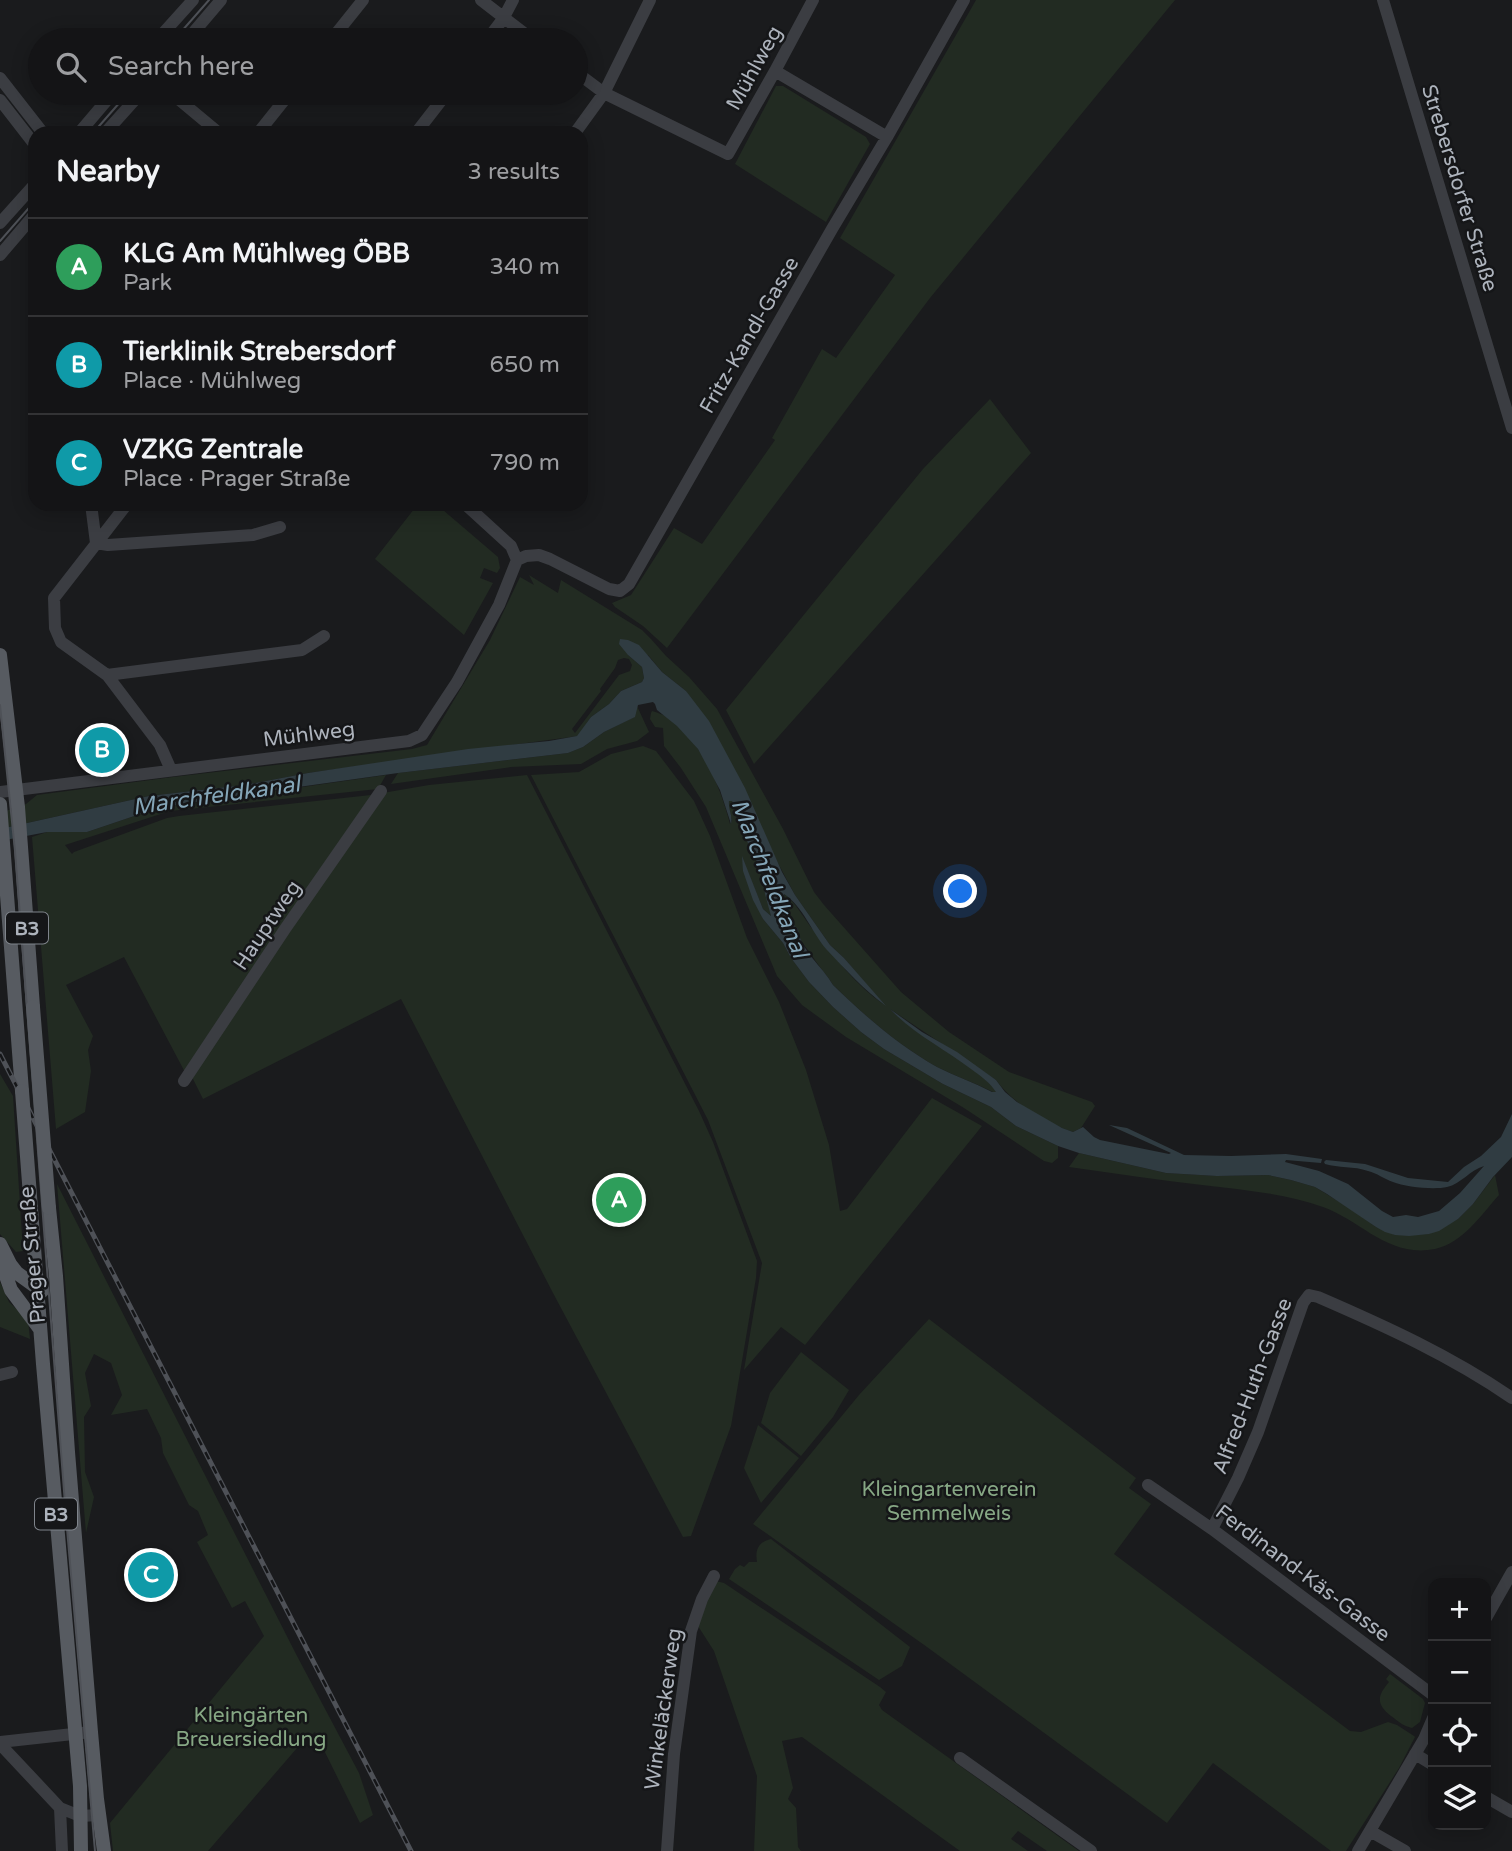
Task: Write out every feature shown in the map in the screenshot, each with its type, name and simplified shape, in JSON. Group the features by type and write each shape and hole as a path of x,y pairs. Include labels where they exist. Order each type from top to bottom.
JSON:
{"main road":[{"name":"Prager Straße","path":"0,655 18,807 68,1451 83,1732 80,1851"},
{"name":"Prager Straße","path":"0,804 33,1234 41,1292 40,1329 83,1732 104,1851"},
{"path":"1,1251 18,1259 23,1258 32,1247 33,1234"},
{"path":"1,1251 6,1276 16,1298 40,1329"},
{"path":"1,1251 17,1273 54,1304 59,1321"},
{"path":"6,1276 22,1292 41,1292 52,1285 56,1276"}],"street":[{"path":"168,28 193,0"},
{"path":"197,28 221,0"},
{"path":"341,28 363,0"},
{"path":"481,0 516,28"},
{"path":"496,28 513,0"},
{"path":"580,126 604,93 650,0"},
{"name":"Mühlweg","path":"604,93 727,154 813,0"},
{"name":"Fritz-Kandl-Gasse","path":"517,560 538,555 609,589 620,591 629,583 964,0"},
{"name":"Strebersdorfer Straße","path":"1383,0 1512,428"},
{"path":"775,71 887,137"},
{"path":"0,78 38,126"},
{"path":"588,81 604,93"},
{"path":"0,100 28,136"},
{"path":"85,126 103,105"},
{"path":"111,126 130,105"},
{"path":"185,105 211,126"},
{"path":"264,126 280,105"},
{"path":"421,126 438,105"},
{"path":"0,223 28,192"},
{"path":"0,255 28,222"},
{"path":"92,511 96,543"},
{"path":"121,511 54,598 55,628 61,642 107,675 160,744 171,770"},
{"path":"472,511 510,546 517,560"},
{"path":"96,543 108,545 253,535 280,527"},
{"name":"Mühlweg","path":"0,792 404,743 422,735 435,719 476,648 499,605 517,560"},
{"path":"107,675 302,650 324,636"},
{"name":"Hauptweg","path":"184,1081 381,791"},
{"name":"Alfred-Huth-Gasse","path":"1212,1529 1258,1432 1303,1303 1309,1295 1398,1332 1485,1379 1512,1398"},
{"name":"Ferdinand-Käs-Gasse","path":"1148,1485 1212,1529 1428,1691"},
{"path":"1491,1609 1512,1572"},
{"name":"Winkeläckerweg","path":"667,1851 674,1754 691,1631 702,1599 714,1576"},
{"path":"1358,1851 1428,1728"},
{"path":"0,1743 83,1732"},
{"path":"0,1743 60,1808 80,1816 99,1815"},
{"path":"1415,1755 1428,1762"},
{"path":"960,1758 1091,1851"},
{"path":"1491,1800 1512,1812"},
{"path":"60,1808 62,1851"},
{"path":"1370,1831 1405,1851"}],"green space":[{"path":"976,0 1175,0 930,298 667,648 612,603 631,595 674,528 702,544 775,440 772,438 822,349 836,358 895,275 840,238"},
{"path":"776,86 783,86 866,137 870,144 826,222 735,164"},
{"path":"990,399 1031,453 754,764 726,710 923,469"},
{"path":"413,511 444,511 498,557 500,568 497,573 484,568 480,578 493,583 464,635 375,559"},
{"path":"529,575 558,593 561,580 642,630 717,709 783,829 814,892 824,905 901,992 949,1032 1009,1072 1092,1102 1095,1106 1081,1128 1073,1132 1031,1112 996,1080 890,1009 910,1026 967,1064 997,1092 937,1067 882,1029 833,985 801,940 788,914 784,894 846,971 883,1004 830,945 795,895 686,691 662,672 648,655 628,655 642,667 642,682 621,691 591,717 578,736 308,773 244,785 149,796 0,829 0,813 26,804 37,795 427,745 490,640 520,577 534,585","holes":["629,659 632,665 630,671 619,675 575,733 572,729 601,691 618,660"]},
{"path":"637,706 649,732 637,741 607,749 581,764 511,767 391,784 398,773 568,753 634,717"},
{"path":"652,711 667,717 679,727 708,764 730,824 732,821 728,803 732,801 765,886 771,916 763,909 742,858 763,919 809,982 833,1007 884,1049 943,1084 991,1107 1016,1126 1058,1146 1058,1158 1052,1163 1044,1161 964,1108 846,1037 802,1005 777,976 706,807 664,746 663,728 655,727 650,719"},
{"path":"643,746 656,751 694,801 710,836 747,938 779,1002 806,1070 829,1145 840,1211 847,1209 932,1098 982,1126 805,1345 781,1327 744,1370 762,1263 708,1120 531,775 579,772 611,754"},
{"path":"386,775 378,789 170,811 65,845 72,854 167,818 179,816 527,775 699,1111 757,1261 731,1426 691,1536 683,1537 401,999 203,1099 193,1079 187,1076 124,957 66,985 93,1036 88,1050 91,1071 85,1112 56,1129 32,837 47,832 87,832 158,808"},
{"path":"0,1074 13,1096 23,1251 16,1252 0,1234"},
{"path":"1079,1153 1166,1173 1268,1175 1291,1180 1315,1187 1376,1227 1395,1235 1429,1234 1458,1219 1495,1175 1499,1195 1463,1235 1445,1246 1418,1250 1389,1243 1337,1213 1293,1198 1069,1167"},
{"name":"Kleingärten Breuersiedlung","path":"57,1184 359,1773 373,1815 360,1823 315,1732 304,1740 208,1851 113,1851 110,1823 264,1636 245,1601 232,1608 197,1542 208,1535 198,1511 189,1505 163,1453 161,1438 147,1409 111,1415 122,1395 111,1363 94,1354 85,1373 91,1406 84,1417 85,1472 94,1497 86,1533"},
{"path":"0,1282 9,1302 28,1320 30,1339 0,1327"},
{"name":"Kleingartenverein Semmelweis","path":"929,1319 1136,1478 1129,1488 1151,1504 1114,1554 1350,1731 1361,1732 1388,1722 1415,1737 1399,1768 1346,1851 1331,1851 1213,1763 1167,1823 927,1647 753,1524 859,1395"},
{"path":"801,1352 849,1390 833,1417 801,1456 761,1423 770,1393"},
{"path":"758,1425 799,1458 761,1503 744,1468"},
{"path":"771,1539 910,1647 902,1666 879,1680 729,1579 740,1565 744,1567 749,1562 757,1562 758,1547"},
{"path":"716,1581 724,1583 880,1687 886,1692 879,1705 882,1710 1079,1851 1047,1851 1018,1831 1011,1839 1028,1851 960,1851 802,1737 782,1741 793,1788 788,1799 796,1808 798,1847 801,1851 754,1851 757,1776 714,1651 698,1626 700,1615"},
{"path":"1390,1674 1425,1703 1420,1722 1412,1728 1391,1716 1381,1704 1380,1696 1389,1682 1386,1679"}],"water":[{"name":"Marchfeldkanal","path":"620,639 639,645 662,672 686,691 709,721 745,788 795,895 830,945 886,1006 827,950 797,905 784,894 787,913 798,929 807,951 833,985 857,1008 895,1040 937,1067 996,1092 978,1074 918,1033 890,1009 996,1080 1017,1102 1062,1128 1073,1132 1083,1127 1100,1140 1169,1154 1171,1153 1109,1125 1127,1128 1184,1155 1286,1154 1322,1159 1321,1163 1285,1162 1319,1171 1348,1184 1393,1217 1418,1217 1439,1211 1460,1193 1484,1166 1452,1185 1427,1188 1398,1184 1371,1172 1324,1162 1365,1164 1408,1178 1448,1182 1501,1137 1512,1114 1512,1157 1458,1219 1439,1231 1409,1236 1385,1232 1315,1187 1291,1180 1268,1175 1166,1173 1079,1153 1016,1126 991,1107 943,1084 884,1049 833,1007 809,982 763,919 753,900 743,871 742,856 763,909 771,916 763,875 732,801 729,801 731,824 720,790 698,749 677,726 657,710 653,702 638,705 635,717 568,753 398,773 158,808 87,832 47,832 0,841 0,829 149,796 244,785 468,749 577,736 591,717 621,691 642,682 644,678 642,667 619,644"}],"tram line":[{"path":"184,28 209,0"},
{"path":"99,126 118,105"},
{"path":"0,241 28,209"},
{"path":"0,705 15,851 66,1517 95,1851"}],"railway":[{"path":"0,1054 411,1851"}],"place":[{"name":"Tierklinik Strebersdorf","path":"102,750"},
{"name":"KLG Am Mühlweg ÖBB","path":"619,1200"},
{"name":"VZKG Zentrale","path":"151,1575"}]}
